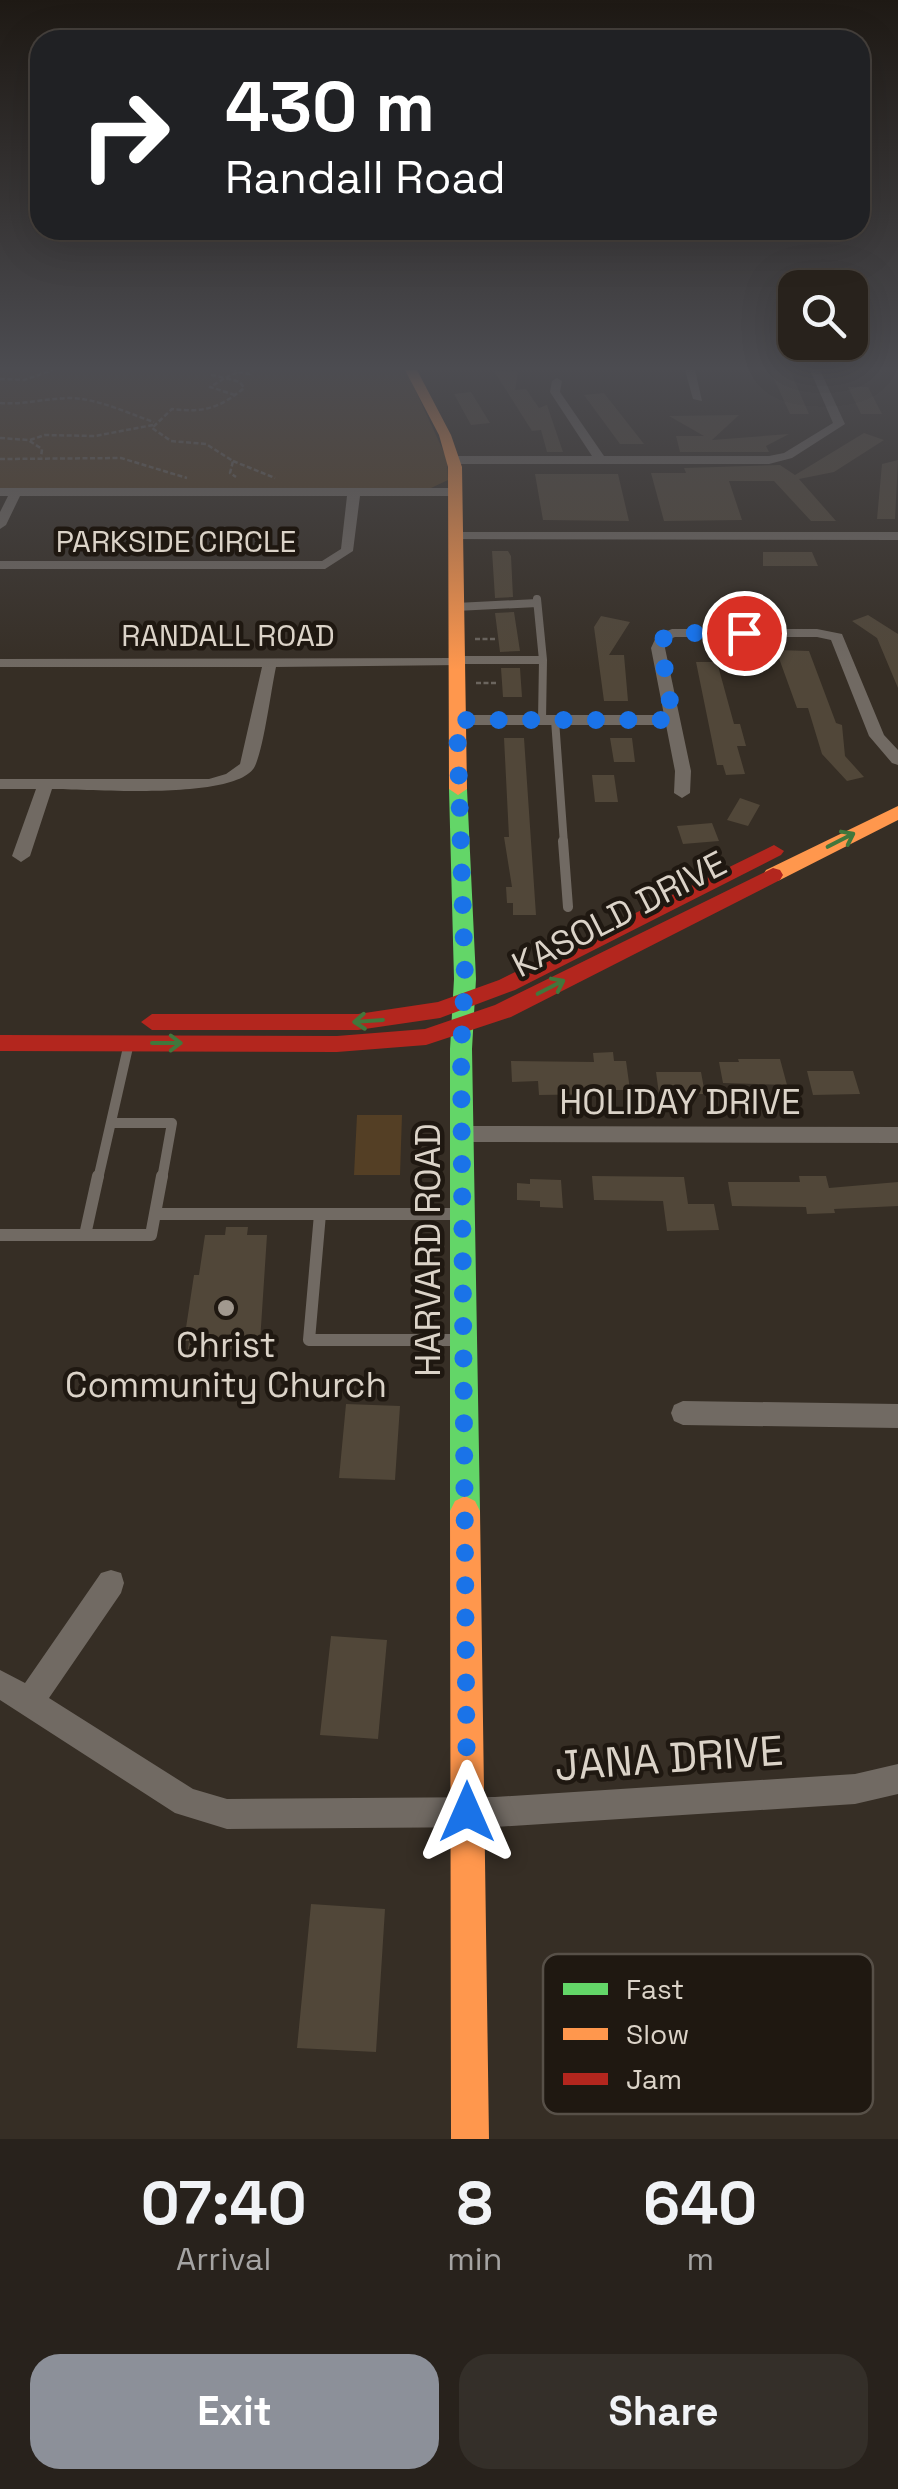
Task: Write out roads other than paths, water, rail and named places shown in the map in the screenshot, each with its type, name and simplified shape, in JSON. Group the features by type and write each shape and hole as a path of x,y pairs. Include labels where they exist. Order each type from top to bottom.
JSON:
{"street":[{"name":"HARVARD ROAD","path":"454,470 464,1002 462,1214 470,2139"},
{"path":"0,492 455,492"},
{"name":"PARKSIDE CIRCLE","path":"0,525 16,492"},
{"name":"PARKSIDE CIRCLE","path":"0,565 325,565 347,551 354,492"},
{"path":"455,536 898,536"},
{"path":"682,793 682,771 658,648 662,638 676,633 834,636 842,644 877,736 898,760"},
{"name":"RANDALL ROAD","path":"0,662 456,661"},
{"path":"0,784 209,784 232,778 250,758 270,662"},
{"path":"457,720 673,720"},
{"path":"21,856 46,784"},
{"name":"KASOLD DRIVE","path":"0,1022 358,1022 404,1018 464,1002 513,982 898,790"},
{"name":"KASOLD DRIVE","path":"0,1042 370,1043 426,1037 503,1012 898,812"},
{"name":"HOLIDAY DRIVE","path":"462,1134 898,1135"},
{"path":"683,1413 898,1416"},
{"path":"30,1701 111,1583"},
{"name":"JANA DRIVE","path":"0,1684 199,1808 227,1814 467,1812 855,1789 898,1780"}],"lane":[{"path":"456,607 537,601 568,907"},
{"path":"456,661 543,660"},
{"path":"85,1235 128,1043"},
{"path":"0,1235 151,1235 172,1123 110,1123"},
{"path":"155,1214 462,1214"},
{"path":"320,1214 309,1340 464,1340"}],"place":[{"name":"Christ Community Church","path":"226,1308"}]}
